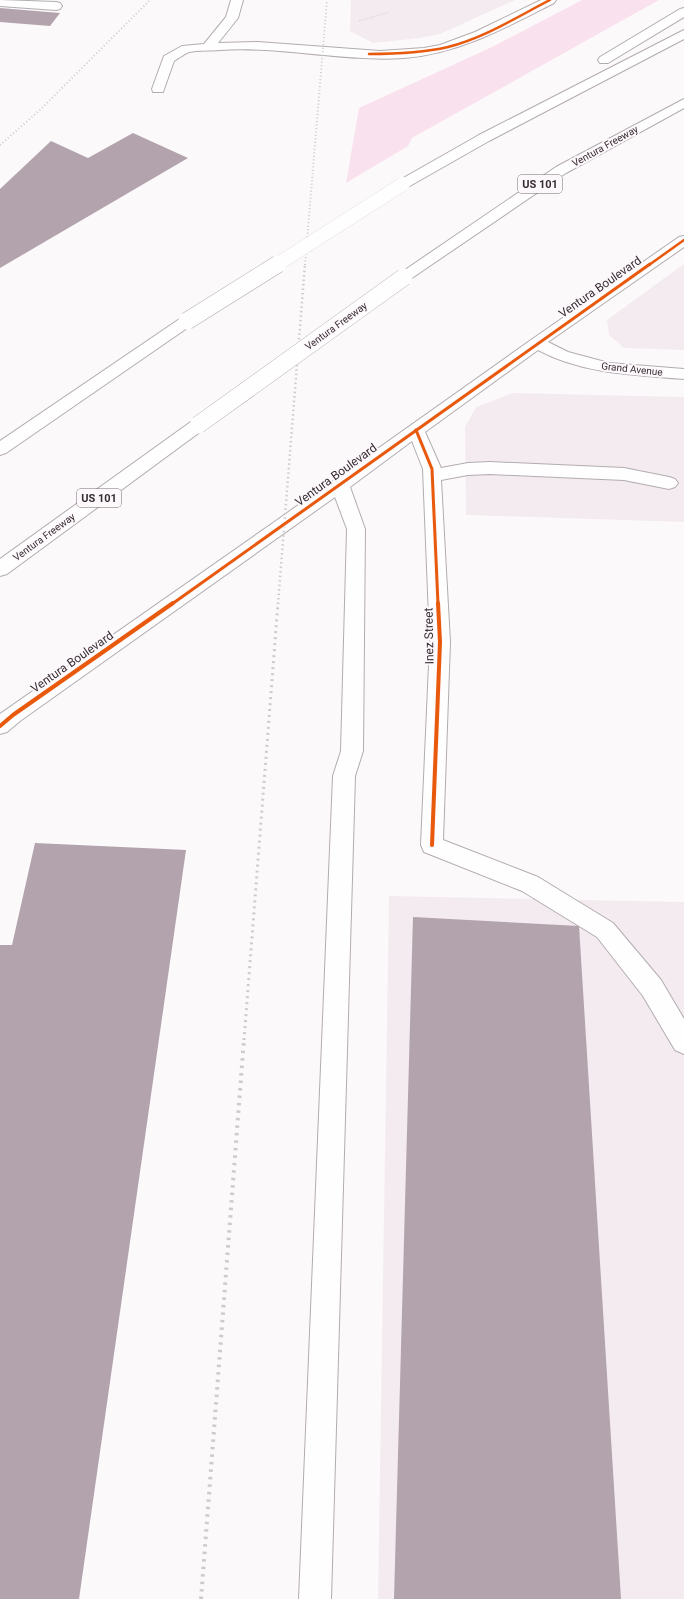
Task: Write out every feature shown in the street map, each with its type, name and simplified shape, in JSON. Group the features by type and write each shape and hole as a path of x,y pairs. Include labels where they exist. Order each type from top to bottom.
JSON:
{"main road":[{"path":"208,47 232,18 237,0"},
{"path":"522,0 536,7"},
{"path":"158,89 168,59 187,49 231,44 369,54 404,54 434,50 457,44 475,37 550,0"},
{"path":"0,2 29,2 56,6"},
{"path":"484,138 587,70 684,12"},
{"path":"0,449 187,321 403,184 484,138 684,34"},
{"name":"Ventura Freeway","path":"0,570 404,277 561,170 684,103"},
{"name":"Ventura Boulevard","path":"0,726 13,715 340,486 537,343 684,240"},
{"name":"Grand Avenue","path":"537,343 562,356 609,368 684,374"},
{"name":"Inez Street","path":"416,430 432,469 440,642 432,845 530,884 604,930 652,988 684,1042"},
{"path":"432,476 468,469 490,468 624,474 669,483"},
{"path":"315,1599 344,776 352,751 356,529 340,486"}],"path":[{"path":"359,21 389,12"}],"shaded area":[{"path":"351,0 515,0 440,34 420,38 373,43 350,31"},
{"path":"582,0 659,0 412,138 408,146 346,183 359,108 492,47"},
{"path":"684,264 684,350 624,348 609,335 607,320"},
{"path":"513,393 684,397 684,522 466,515 465,427 476,407"},
{"path":"389,896 684,902 684,1599 378,1599"}],"building":[{"path":"0,8 60,13 50,26 0,22"},
{"path":"133,133 188,158 0,268 0,189 51,141 88,158"},
{"path":"35,843 186,850 79,1599 0,1599 0,945 12,945"},
{"path":"413,917 579,926 621,1599 394,1599"}],"railway":[{"path":"0,145 41,109 150,0"},
{"path":"305,265 327,0"},
{"path":"278,604 305,264"},
{"path":"244,1040 278,603"},
{"path":"201,1599 244,1039"}],"cycle path":[{"path":"369,54 418,52 449,47 494,30 550,0"},
{"path":"0,726 13,715 280,528 537,343 684,240"},
{"path":"416,430 432,469 440,642 432,845"}]}
